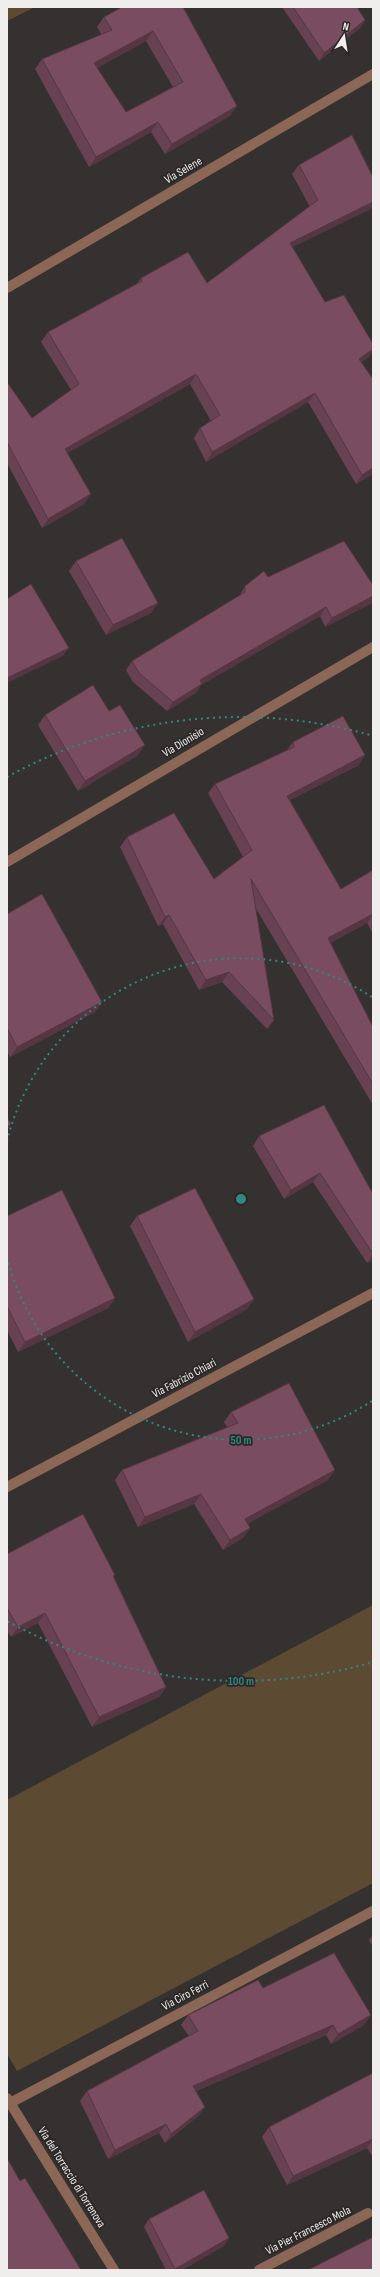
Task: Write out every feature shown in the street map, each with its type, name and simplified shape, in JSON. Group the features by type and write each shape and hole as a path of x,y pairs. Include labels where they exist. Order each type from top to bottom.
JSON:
{"street":[{"name":"Via Selene","path":"7,288 373,74"},
{"name":"Via Dionisio","path":"7,862 373,647"},
{"name":"Via Fabrizio Chiari","path":"7,1487 373,1292"},
{"name":"Via Ciro Ferri","path":"9,2101 373,1911"},
{"name":"Via del Torraccio di Torrenova","path":"9,2101 114,2270"},
{"name":"Via Pier Francesco Mola","path":"259,2270 368,2213"}],"shaded area":[{"path":"7,7 35,7 7,21"},
{"path":"373,1605 373,1883 17,2071 7,2054 7,1800"}],"building":[{"path":"122,7 183,7 237,106 172,144 158,122 96,157 42,59 112,30 104,17","holes":["153,31 183,82 126,112 94,63"]},
{"path":"293,7 357,7 365,20 324,53"},
{"path":"352,135 373,177 373,202 290,243 325,302 344,295 373,344 373,349 359,359 373,379 373,468 362,475 315,393 212,452 200,428 220,415 196,374 65,449 91,494 48,519 7,442 7,382 32,418 79,384 48,332 142,281 141,278 188,252 207,283 318,200 299,165"},
{"path":"122,538 158,603 113,625 76,561"},
{"path":"344,541 373,585 373,596 332,618 326,607 200,680 202,684 173,702 139,673 132,661 245,592 245,586 264,571 268,577"},
{"path":"31,584 69,648 7,678 7,599"},
{"path":"93,685 109,711 120,705 145,745 85,781 45,715"},
{"path":"343,716 365,755 287,796 341,889 373,870 373,914 328,938 373,1027 373,1084 251,879 274,1020 229,972 206,980 169,915 165,917 127,837 174,813 214,879 252,850 215,784 294,747 293,742"},
{"path":"42,894 102,1002 17,1047 7,1028 7,914"},
{"path":"324,1105 373,1194 373,1254 320,1173 291,1190 259,1136"},
{"path":"7,1117 11,1124 7,1127"},
{"path":"195,1188 254,1299 195,1332 137,1216"},
{"path":"62,1190 115,1298 25,1342 7,1306 7,1216"},
{"path":"289,1383 335,1470 245,1519 250,1528 230,1540 201,1494 145,1517 122,1470 238,1423 231,1412"},
{"path":"83,1514 115,1575 113,1576 166,1687 99,1717 45,1613 18,1627 7,1608 7,1554"},
{"path":"334,1953 371,2015 338,2034 333,2025 193,2086 205,2107 171,2134 166,2124 115,2150 87,2091 198,2031 188,2015 258,1980 263,1988"},
{"path":"373,2073 373,2139 293,2176 269,2127"},
{"path":"7,2158 20,2181 25,2178 81,2270 7,2270"},
{"path":"204,2190 229,2238 175,2269 149,2219"},
{"path":"373,2237 373,2270 308,2270"}]}
